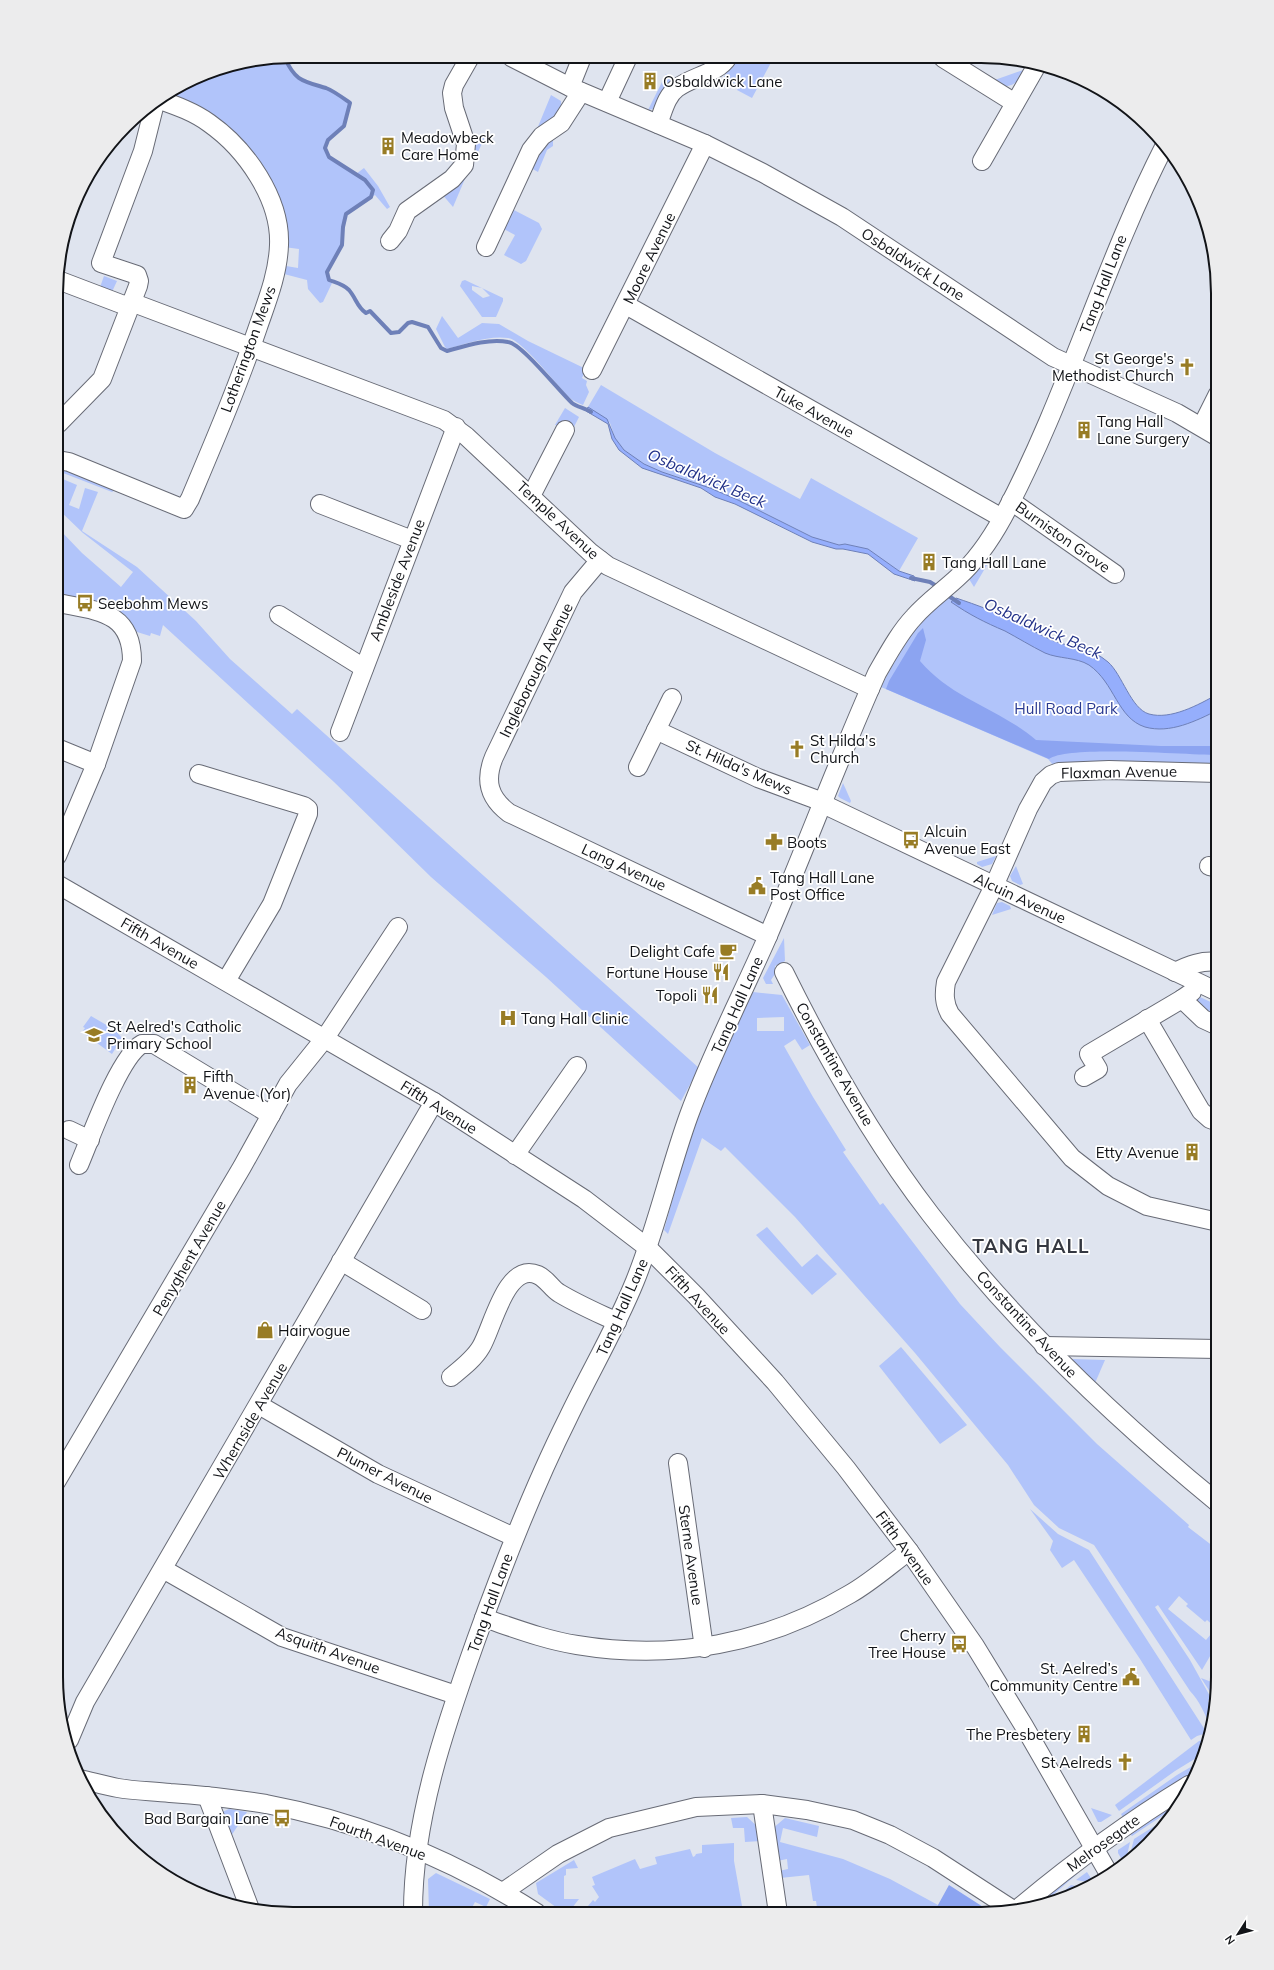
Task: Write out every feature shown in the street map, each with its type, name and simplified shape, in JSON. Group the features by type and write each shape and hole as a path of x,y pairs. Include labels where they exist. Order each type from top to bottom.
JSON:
{"street":[{"path":"390,241 398,231 407,211 452,178 464,165 466,144 454,108 452,93 454,85 466,63"},
{"name":"Osbaldwick Lane","path":"523,63 575,89 704,144 763,173 842,217 1053,357 1143,397 1202,426 1211,432"},
{"path":"486,247 531,150 542,136 561,123 575,89 581,63"},
{"path":"606,102 625,63"},
{"path":"658,124 667,99 677,88 719,67 723,63"},
{"path":"951,63 1015,103"},
{"path":"982,161 1035,69"},
{"name":"Lotherington Mews","path":"63,461 69,462 184,509 190,499 251,348 276,268 279,244 277,220 272,204 248,162 230,142 209,123 185,109 165,102"},
{"path":"91,291 144,151 154,109"},
{"name":"Moore Avenue","path":"592,370 626,305 704,144"},
{"name":"Tang Hall Lane","path":"413,1907 418,1851 430,1783 456,1695 514,1537 567,1419 617,1322 648,1248 672,1165 690,1113 718,1044 768,936 877,673 899,635 913,617 976,558 988,542 1002,518 1054,411 1125,229 1162,151"},
{"path":"63,419 102,379 139,281 136,275 101,262"},
{"name":"Temple Avenue","path":"63,282 130,304 444,420 456,427 600,560 615,569 870,689"},
{"name":"Tuke Avenue","path":"626,305 1002,518"},
{"path":"1202,426 1211,408"},
{"name":"Ambleside Avenue","path":"340,732 456,427"},
{"path":"531,496 565,430"},
{"name":"Burniston Grove","path":"1011,501 1115,574"},
{"path":"320,504 412,540"},
{"name":"Ingleborough Avenue","path":"490,787 489,768 566,608 579,584 600,560"},
{"path":"63,604 91,610 109,616 127,632 132,646 132,660 128,676 96,764 63,842"},
{"path":"278,615 364,668"},
{"path":"638,767 672,698"},
{"name":"St. Hilda's Mews","path":"656,730 758,778 823,803"},
{"path":"63,750 96,764"},
{"name":"Flaxman Avenue","path":"994,886 1028,809 1043,782 1051,775 1059,772 1115,770 1211,773"},
{"path":"199,774 304,806 308,809 308,814 272,904 226,981"},
{"name":"Lang Avenue","path":"490,787 493,797 501,807 509,813 768,936"},
{"name":"Alcuin Avenue","path":"823,803 1210,988"},
{"path":"994,886 946,982 944,994 945,1004 950,1014 1072,1158 1108,1186 1147,1206 1211,1220"},
{"name":"Fifth Avenue","path":"63,888 434,1102 584,1199 648,1248 696,1296 775,1382 846,1468 909,1551 975,1646 1024,1726 1107,1870"},
{"name":"Penyghent Avenue","path":"63,1470 184,1268 288,1084 325,1038 398,927"},
{"path":"1175,972 1191,965 1211,961"},
{"name":"Constantine Avenue","path":"784,972 845,1087 894,1163 931,1215 1044,1346 1119,1419 1211,1497"},
{"path":"1084,1077 1098,1069 1089,1054 1182,999 1210,988"},
{"path":"1182,999 1203,1019 1211,1023"},
{"path":"1148,1019 1201,1111 1211,1119"},
{"path":"79,1165 110,1090 130,1055 138,1046 149,1043 154,1044 271,1115"},
{"path":"515,1154 577,1066"},
{"name":"Whernside Avenue","path":"71,1736 85,1702 434,1102"},
{"path":"69,1130 90,1140"},
{"path":"341,1261 422,1310"},
{"path":"462,1373 482,1346 512,1281 519,1276 530,1273 539,1276 558,1293 617,1322"},
{"path":"1044,1346 1211,1349"},
{"name":"Plumer Avenue","path":"259,1405 378,1474 514,1537"},
{"name":"Sterne Avenue","path":"678,1463 704,1648"},
{"path":"484,1618 575,1645 620,1651 664,1652 704,1648 770,1632 808,1616 851,1593 909,1551"},
{"name":"Asquith Avenue","path":"163,1569 282,1637 456,1695"},
{"path":"88,1781 119,1788 207,1796 248,1903"},
{"name":"Melrosegate","path":"1024,1903 1094,1847 1181,1790"},
{"name":"Fourth Avenue","path":"207,1796 266,1804 317,1816 370,1833 461,1869 527,1907"},
{"path":"762,1804 777,1907"},
{"path":"503,1892 558,1854 609,1828 696,1807 762,1804 807,1810 853,1820 890,1835 933,1858 1006,1906"}],"green space":[{"path":"288,63 296,76 311,84 329,89 350,103 344,126 328,140 325,148 334,160 356,174 364,168 378,186 390,207 387,209 375,195 346,214 343,227 342,245 327,272 329,280 333,281 323,302 320,303 308,289 307,280 284,274 286,266 298,268 299,249 284,247 267,181 171,98 205,80 219,75 248,67"},
{"path":"732,63 771,63 752,98 737,90 739,86 724,77"},
{"path":"1029,68 1020,79 1012,85 1003,86 989,82"},
{"path":"666,74 676,79 666,85 653,109 648,110"},
{"path":"551,95 561,101 560,111 554,118 537,129"},
{"path":"470,133 485,137 471,167"},
{"path":"553,138 553,146 547,150 538,172 529,167 537,151"},
{"path":"467,174 453,207 441,193"},
{"path":"512,209 539,223 542,229 526,261 521,264 504,255 515,235 502,228"},
{"path":"104,276 117,281 111,294 99,290"},
{"path":"465,280 482,288 503,298 496,317 482,317 460,286 462,281","holes":["472,286 482,288 490,296 483,298 472,290"]},
{"path":"442,316 458,338 482,323 499,324 528,341 586,369 582,378 587,381 586,385 589,392 583,405 569,397 522,346 508,338 501,337 477,340 447,349 436,329"},
{"path":"601,385 715,453 800,499 811,478 918,538 899,571 868,549 845,544 839,545 812,537 738,500 644,464 624,450 615,438 610,423 588,407"},
{"path":"565,408 579,417 573,429 555,425"},
{"path":"63,468 115,490 112,492 63,473"},
{"path":"63,479 77,485 69,505 79,509 85,488 98,492 82,531 137,567 196,621 230,659 292,714 297,709 699,1068 681,1101 546,977 431,877 334,782 163,625 160,636 151,633 150,636 137,632 128,623 63,602 63,533 82,553 121,587 133,572 83,533 63,514"},
{"path":"984,563 987,565 974,587 969,579"},
{"name":"Hull Road Park","path":"951,594 958,603 1092,659 1137,717 1153,722 1211,704 1211,773 1059,772 1048,759 881,687 895,661 919,624 939,603"},
{"path":"843,783 851,801 850,803 838,796"},
{"path":"996,856 992,864 982,867 977,864 977,862"},
{"path":"1016,866 1023,884 1020,885 1012,881 1010,876"},
{"path":"1002,902 1010,906 1011,909 992,915 997,903"},
{"path":"784,938 785,961 775,966 775,974 771,980 773,984 766,984 763,978"},
{"path":"753,992 782,995 810,1045 802,1050 795,1039 784,1046 813,1097 846,1150 843,1152 880,1205 883,1203 960,1304 1000,1347 1097,1444 1189,1525 1188,1527 1211,1545 1211,1624 1207,1620 1205,1622 1186,1606 1188,1604 1179,1596 1168,1609 1206,1640 1211,1634 1211,1654 1202,1670 1158,1605 1155,1607 1190,1660 1210,1697 1208,1701 1209,1704 1207,1719 1197,1699 1190,1691 1094,1545 1059,1528 1034,1505 1008,1465 915,1353 795,1217 725,1147 721,1151 702,1138 668,1234 664,1230 692,1130 719,1059","holes":["784,1017 784,1031 757,1031 757,1018"]},
{"path":"1200,997 1211,1002 1210,1016 1196,1005 1196,999"},
{"path":"91,1016 115,1030 122,1038 112,1054 82,1032 85,1028 83,1027"},
{"path":"767,1227 802,1267 817,1254 837,1274 812,1295 756,1235"},
{"path":"901,1347 967,1425 940,1444 879,1366"},
{"path":"1072,1359 1105,1360 1095,1383"},
{"path":"1030,1509 1058,1534 1089,1550 1205,1730 1204,1734 1191,1740 1140,1659 1074,1560 1062,1568 1050,1550 1053,1541"},
{"path":"1201,1678 1211,1682 1211,1693"},
{"path":"1202,1740 1197,1758 1175,1771 1119,1811 1115,1805"},
{"path":"1194,1765 1189,1775 1123,1818 1121,1814 1177,1775"},
{"path":"1173,1803 1167,1813 1132,1836 1129,1833"},
{"path":"1091,1808 1112,1815 1101,1822 1098,1822"},
{"path":"229,1809 247,1812 229,1839 220,1813"},
{"path":"747,1817 759,1828 761,1841 745,1842 744,1828 733,1828 731,1818"},
{"path":"785,1818 819,1826 817,1837 783,1828 780,1842 843,1859 890,1879 938,1905 937,1907 817,1907 816,1901 813,1901 809,1875 780,1878 779,1871 788,1869 787,1859 777,1861 772,1829"},
{"path":"1159,1823 1131,1852 1134,1839"},
{"path":"1130,1842 1127,1855 1122,1859 1118,1850"},
{"path":"734,1843 734,1861 742,1907 588,1906 593,1900 595,1902 599,1897 592,1886 595,1885 592,1877 635,1859 640,1869 657,1864 655,1857 690,1849 693,1857 696,1854 702,1853 702,1845"},
{"path":"574,1860 578,1868 566,1869 566,1875 564,1876 564,1899 579,1899 573,1907 556,1907 538,1894 536,1883"},
{"path":"1075,1870 1077,1874 1052,1896 1041,1899"},
{"path":"1087,1872 1091,1879 1086,1882 1076,1880"},
{"path":"436,1873 490,1899 486,1907 475,1902 472,1907 429,1907 428,1879"},
{"path":"1071,1885 1077,1886 1069,1890 1063,1892"}],"shaded area":[{"path":"588,407 607,419 615,438 624,450 644,464 738,500 812,537 839,545 845,544 868,549 899,571 914,576 915,581 894,574 868,554 836,549 812,542 735,504 715,497 701,488 642,468 619,450 612,439 608,424 586,411"},
{"path":"956,598 979,606 1021,624 1044,637 1089,651 1102,657 1118,674 1132,699 1143,711 1149,714 1166,715 1175,713 1193,707 1211,698 1211,713 1192,722 1173,728 1154,729 1145,727 1128,716 1105,681 1098,672 1089,665 1084,662 1045,653 964,611 951,602"},
{"path":"923,628 926,640 920,661 933,674 961,695 1022,729 1036,740 1161,746 1211,746 1211,755 1079,752 1060,755 1049,759 886,689 889,681 918,633"},
{"path":"949,1885 983,1907 937,1907"}],"waterway":[{"name":"Osbaldwick Beck","path":"288,63 296,76 311,84 329,89 350,103 344,126 328,140 325,148 329,157 365,180 373,190 371,197 346,214 343,227 342,245 327,272 329,280 347,288 363,311 366,313 370,311 391,333 399,332 408,323 412,322 428,327 441,348 447,351 477,343 493,341 508,342 514,345 531,359 572,403 591,412"},
{"name":"Osbaldwick Beck","path":"911,578 930,582 938,587"},
{"name":"Osbaldwick Beck","path":"946,594 959,603"}],"place":[{"name":"Osbaldwick Lane","path":"650,81"},
{"name":"Meadowbeck Care Home","path":"388,146"},
{"name":"St George's Methodist Church","path":"1187,367"},
{"name":"Tang Hall Lane Surgery","path":"1084,430"},
{"name":"Tang Hall Lane","path":"929,562"},
{"name":"Seebohm Mews","path":"85,603"},
{"name":"St Hilda's Church","path":"797,749"},
{"name":"Alcuin Avenue East","path":"911,840"},
{"name":"Boots","path":"774,842"},
{"name":"Tang Hall Lane Post Office","path":"757,886"},
{"name":"Delight Cafe","path":"728,951"},
{"name":"Fortune House","path":"721,972"},
{"name":"Topoli","path":"710,995"},
{"name":"Tang Hall Clinic","path":"508,1018"},
{"name":"St Aelred's Catholic Primary School","path":"94,1035"},
{"name":"Fifth Avenue (Yor)","path":"190,1085"},
{"name":"Etty Avenue","path":"1192,1152"},
{"name":"Hairvogue","path":"265,1330"},
{"name":"Cherry Tree House","path":"959,1644"},
{"name":"St. Aelred’s Community Centre","path":"1131,1677"},
{"name":"The Presbetery","path":"1084,1734"},
{"name":"St Aelreds","path":"1125,1762"},
{"name":"Bad Bargain Lane","path":"282,1818"}],"district":[{"name":"TANG HALL","path":"1031,1246"}]}
